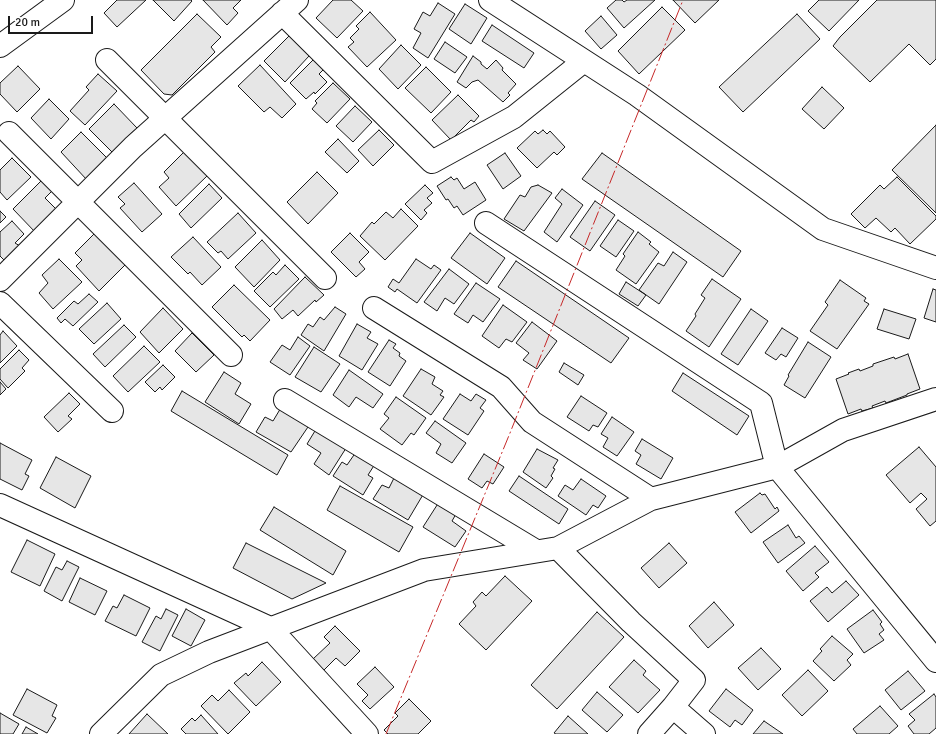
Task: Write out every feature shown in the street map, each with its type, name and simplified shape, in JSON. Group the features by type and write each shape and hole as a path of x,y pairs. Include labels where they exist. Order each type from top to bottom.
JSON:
{"street":[{"path":"0,46 63,0"},
{"path":"490,0 637,95 823,229 936,268"},
{"path":"0,280 133,147 290,7 432,162 514,117 584,61"},
{"path":"107,60 325,278"},
{"path":"9,133 231,355"},
{"path":"486,223 761,403 777,467 936,661"},
{"path":"374,308 501,387 532,422 651,499"},
{"path":"2,309 112,411"},
{"path":"101,734 161,675 209,652 424,570 558,548 651,499 777,467 843,430 936,399"},
{"path":"285,400 536,551"},
{"path":"0,505 270,628 367,734"},
{"path":"558,548 630,622 694,680 673,708 649,734"},
{"path":"673,708 704,734"}],"building":[{"path":"117,0 146,0 117,27 104,13"},
{"path":"153,0 191,0 192,1 174,21"},
{"path":"203,0 241,0 233,8 238,13 227,25"},
{"path":"333,0 351,0 363,11 337,38 316,18"},
{"path":"616,0 622,0 624,2 627,0 655,0 624,28 607,8"},
{"path":"673,0 719,0 695,23"},
{"path":"819,0 859,0 829,31 808,11"},
{"path":"877,0 936,0 936,59 930,65 909,44 870,82 833,46"},
{"path":"438,3 455,14 428,58 413,48 421,33 414,29 423,12 430,16"},
{"path":"465,4 487,18 471,44 449,29"},
{"path":"662,7 685,30 639,74 618,51"},
{"path":"370,12 396,40 367,67 348,47 354,42 350,38 359,29 356,26"},
{"path":"197,14 221,37 211,47 215,52 172,95 164,94 141,70"},
{"path":"797,14 820,39 743,112 719,87"},
{"path":"601,16 617,35 601,49 585,31"},
{"path":"492,25 534,53 524,68 482,41"},
{"path":"289,36 309,56 285,82 264,61"},
{"path":"445,42 467,57 455,73 434,59"},
{"path":"401,45 421,65 398,89 379,69"},
{"path":"473,56 487,69 496,60 503,68 502,70 516,84 508,93 510,95 503,102 478,80 472,82 466,88 457,82"},
{"path":"314,59 324,69 319,74 327,82 315,94 314,92 306,99 290,83"},
{"path":"260,65 296,104 282,118 270,107 264,112 238,86"},
{"path":"18,66 40,89 17,112 0,94 0,83"},
{"path":"426,67 451,92 431,113 405,88"},
{"path":"98,74 117,91 85,125 70,111 89,90 86,87"},
{"path":"333,83 350,99 327,123 312,109 317,103 315,101"},
{"path":"822,87 844,108 824,129 802,109"},
{"path":"458,95 479,116 474,122 471,120 451,140 432,120"},
{"path":"49,99 69,119 51,139 31,118"},
{"path":"114,104 137,128 112,152 89,129"},
{"path":"355,106 372,122 353,142 336,126"},
{"path":"936,125 936,213 892,170"},
{"path":"379,130 394,145 373,166 358,150"},
{"path":"543,130 547,134 550,131 565,147 557,155 554,152 537,168 517,148 535,131 538,134"},
{"path":"81,132 108,159 87,180 61,152"},
{"path":"338,139 359,161 347,173 325,152"},
{"path":"184,152 207,176 176,206 159,187 169,178 164,172"},
{"path":"505,153 521,176 503,189 487,165"},
{"path":"602,153 741,251 723,277 582,179"},
{"path":"12,158 31,177 7,200 0,192 0,170"},
{"path":"317,172 338,193 308,224 287,202"},
{"path":"451,177 454,180 457,178 464,189 475,182 486,200 463,215 457,206 454,208 448,199 446,200 437,186"},
{"path":"897,177 936,216 936,219 910,244 895,228 891,232 876,218 865,228 851,214 880,185 884,189"},
{"path":"43,179 53,190 45,198 58,211 36,233 13,209"},
{"path":"134,183 162,214 142,232 120,208 125,204 118,197"},
{"path":"209,184 222,198 191,228 179,214"},
{"path":"425,185 433,193 427,198 432,203 424,210 427,213 421,220 405,204"},
{"path":"538,185 552,193 524,231 504,219 520,195 525,197 531,187"},
{"path":"562,189 583,205 557,242 544,232 562,204 555,198"},
{"path":"595,201 615,215 590,251 570,237"},
{"path":"401,209 418,226 385,260 360,236 372,222 374,224 386,212 393,218"},
{"path":"0,211 6,217 0,223"},
{"path":"238,213 256,233 228,259 221,251 218,253 207,242"},
{"path":"618,220 634,231 616,257 600,246"},
{"path":"12,221 24,234 15,243 20,246 5,261 0,256 0,232"},
{"path":"638,232 651,242 649,244 659,252 636,284 616,270 625,256 623,254"},
{"path":"350,233 369,252 359,262 365,269 356,277 331,252"},
{"path":"470,233 505,258 487,284 451,258"},
{"path":"94,234 125,265 99,291 76,266 82,260 75,253"},
{"path":"193,237 221,267 202,285 190,272 188,274 171,257"},
{"path":"262,240 280,260 254,287 235,267"},
{"path":"673,252 687,262 659,304 639,290 658,263 664,266"},
{"path":"59,259 82,282 53,309 39,293 48,283 42,275"},
{"path":"416,259 431,269 434,265 441,270 417,303 397,289 395,292 388,287 393,279 399,283"},
{"path":"516,261 629,338 611,363 498,287"},
{"path":"285,265 299,279 270,307 254,291 273,272 276,275"},
{"path":"449,269 469,284 454,304 445,298 437,311 424,302"},
{"path":"305,277 324,295 316,302 315,300 298,316 293,310 282,319 274,309"},
{"path":"712,279 741,299 709,347 686,331 705,298 701,295"},
{"path":"840,280 866,298 864,301 869,304 837,349 810,331 828,305 825,302"},
{"path":"626,282 646,295 638,306 619,294"},
{"path":"476,283 500,299 483,322 473,315 468,323 454,314"},
{"path":"234,285 270,320 250,341 244,335 242,337 212,307"},
{"path":"933,289 936,290 936,322 924,318"},
{"path":"89,294 98,302 73,326 65,319 61,323 57,318 74,301 78,304"},
{"path":"107,303 121,319 94,344 79,329"},
{"path":"503,305 527,322 512,342 506,339 499,348 482,336"},
{"path":"335,307 346,314 324,351 301,335 308,324 313,327 320,317 324,320"},
{"path":"163,308 183,329 159,353 140,332"},
{"path":"751,309 768,321 738,365 721,354"},
{"path":"884,309 916,319 909,339 877,329"},
{"path":"532,322 557,341 537,369 523,360 529,353 516,343"},
{"path":"357,324 371,332 367,338 378,344 362,370 339,356"},
{"path":"124,325 136,337 105,367 93,354"},
{"path":"782,328 798,338 786,357 781,354 776,360 765,353"},
{"path":"3,331 17,346 0,363 0,335"},
{"path":"192,333 214,355 196,372 175,351"},
{"path":"298,337 310,346 290,375 270,362 282,345 290,350"},
{"path":"389,340 396,344 393,348 400,353 399,356 406,361 390,386 368,372"},
{"path":"808,342 831,357 805,398 784,385 789,376 788,375"},
{"path":"144,346 160,362 128,392 113,376"},
{"path":"314,347 340,364 321,392 295,377"},
{"path":"19,350 29,360 22,368 25,371 8,388 0,379 0,369"},
{"path":"908,354 920,389 886,403 885,401 872,406 873,408 862,411 861,409 848,414 836,379 859,369 860,371 873,366 873,364 894,357 895,359"},
{"path":"564,363 584,375 578,385 559,372"},
{"path":"163,365 175,377 162,390 160,387 155,392 145,382"},
{"path":"421,369 435,377 432,384 443,391 440,395 444,397 431,415 403,396"},
{"path":"349,370 383,394 373,408 356,397 349,407 333,395"},
{"path":"224,372 241,383 235,394 251,404 239,424 205,402"},
{"path":"683,373 749,416 737,435 672,391"},
{"path":"0,382 6,389 0,395"},
{"path":"182,391 288,455 277,475 171,411"},
{"path":"69,393 80,404 68,416 72,419 58,432 44,417"},
{"path":"460,394 471,401 476,394 486,400 480,408 484,411 468,435 443,419"},
{"path":"581,396 607,413 598,427 593,425 589,431 567,417"},
{"path":"396,397 426,418 414,435 411,433 402,445 380,429 389,418 384,414"},
{"path":"282,406 310,424 291,452 256,432 265,417 273,421"},
{"path":"612,417 634,432 617,456 603,447 608,438 601,434"},
{"path":"435,421 466,443 452,463 436,453 441,444 426,433"},
{"path":"318,426 348,445 329,475 314,464 321,453 307,444"},
{"path":"642,439 673,458 661,479 636,464 641,455 635,451"},
{"path":"0,443 32,460 25,474 29,476 22,490 0,479"},
{"path":"919,447 936,467 936,521 930,526 916,509 927,499 921,493 910,503 886,475"},
{"path":"537,449 558,460 553,468 555,469 551,476 553,478 546,488 523,472"},
{"path":"356,452 375,464 368,475 373,478 363,495 333,476 342,462 347,465"},
{"path":"484,454 504,467 493,484 487,481 482,488 468,479"},
{"path":"56,457 91,476 75,508 40,488"},
{"path":"395,476 424,493 408,520 373,499 382,485 389,488"},
{"path":"519,476 568,509 559,524 509,491"},
{"path":"581,479 606,496 598,508 593,505 586,515 558,496 565,485 573,490"},
{"path":"340,486 413,527 399,552 327,510"},
{"path":"760,493 762,495 765,494 775,509 777,507 779,511 751,533 735,512"},
{"path":"439,502 456,514 452,521 466,531 455,547 423,527"},
{"path":"274,507 346,551 333,575 260,530"},
{"path":"788,525 796,538 799,536 805,543 778,563 763,542"},
{"path":"27,540 55,554 40,586 11,572"},
{"path":"246,543 326,583 292,599 233,568"},
{"path":"669,543 687,563 659,588 641,568"},
{"path":"815,546 829,562 815,573 819,577 803,591 786,571"},
{"path":"67,561 79,567 62,601 44,591 56,567 62,570"},
{"path":"505,576 532,601 486,650 459,624 476,606 473,602 482,592 486,596"},
{"path":"80,578 107,591 95,615 69,602"},
{"path":"846,581 859,595 828,622 810,601 827,587 832,593"},
{"path":"124,595 150,608 136,636 105,621 113,606 117,608"},
{"path":"714,602 734,625 708,648 689,626"},
{"path":"166,609 178,615 160,651 142,642 156,616 161,619"},
{"path":"186,609 205,620 191,646 172,636"},
{"path":"873,610 882,622 880,624 884,630 879,634 884,640 864,653 847,629"},
{"path":"597,612 624,637 557,709 531,685"},
{"path":"335,626 360,651 345,666 336,658 324,670 313,659 330,643 324,637"},
{"path":"832,636 853,654 847,660 851,665 834,681 813,661 822,651 820,649"},
{"path":"761,648 781,669 758,690 738,668"},
{"path":"634,660 646,671 643,675 660,690 638,713 609,687"},
{"path":"262,662 281,682 256,706 234,683 246,673 248,676"},
{"path":"375,667 394,687 370,709 362,701 368,695 357,684"},
{"path":"808,670 828,691 802,716 782,695"},
{"path":"908,671 925,691 901,710 885,690"},
{"path":"27,689 57,705 52,716 56,718 47,733 13,715"},
{"path":"726,689 753,710 742,725 735,720 730,727 709,711"},
{"path":"229,690 250,712 228,734 201,706 212,695 218,701"},
{"path":"597,692 623,715 607,732 582,710"},
{"path":"934,694 936,697 936,728 929,734 914,734 908,726 915,720 909,714"},
{"path":"409,699 431,721 418,734 388,734 384,730 398,716 395,713"},
{"path":"880,706 898,726 889,734 857,734 853,729"},
{"path":"0,713 19,724 13,734 0,734"},
{"path":"147,714 168,734 129,734"},
{"path":"201,715 218,734 186,734 181,729 192,718 195,721"},
{"path":"568,716 588,734 554,733"},
{"path":"764,721 783,734 753,734"},
{"path":"26,727 38,734 22,734"}],"power":[{"path":"386,734 510,433 683,0"}]}
